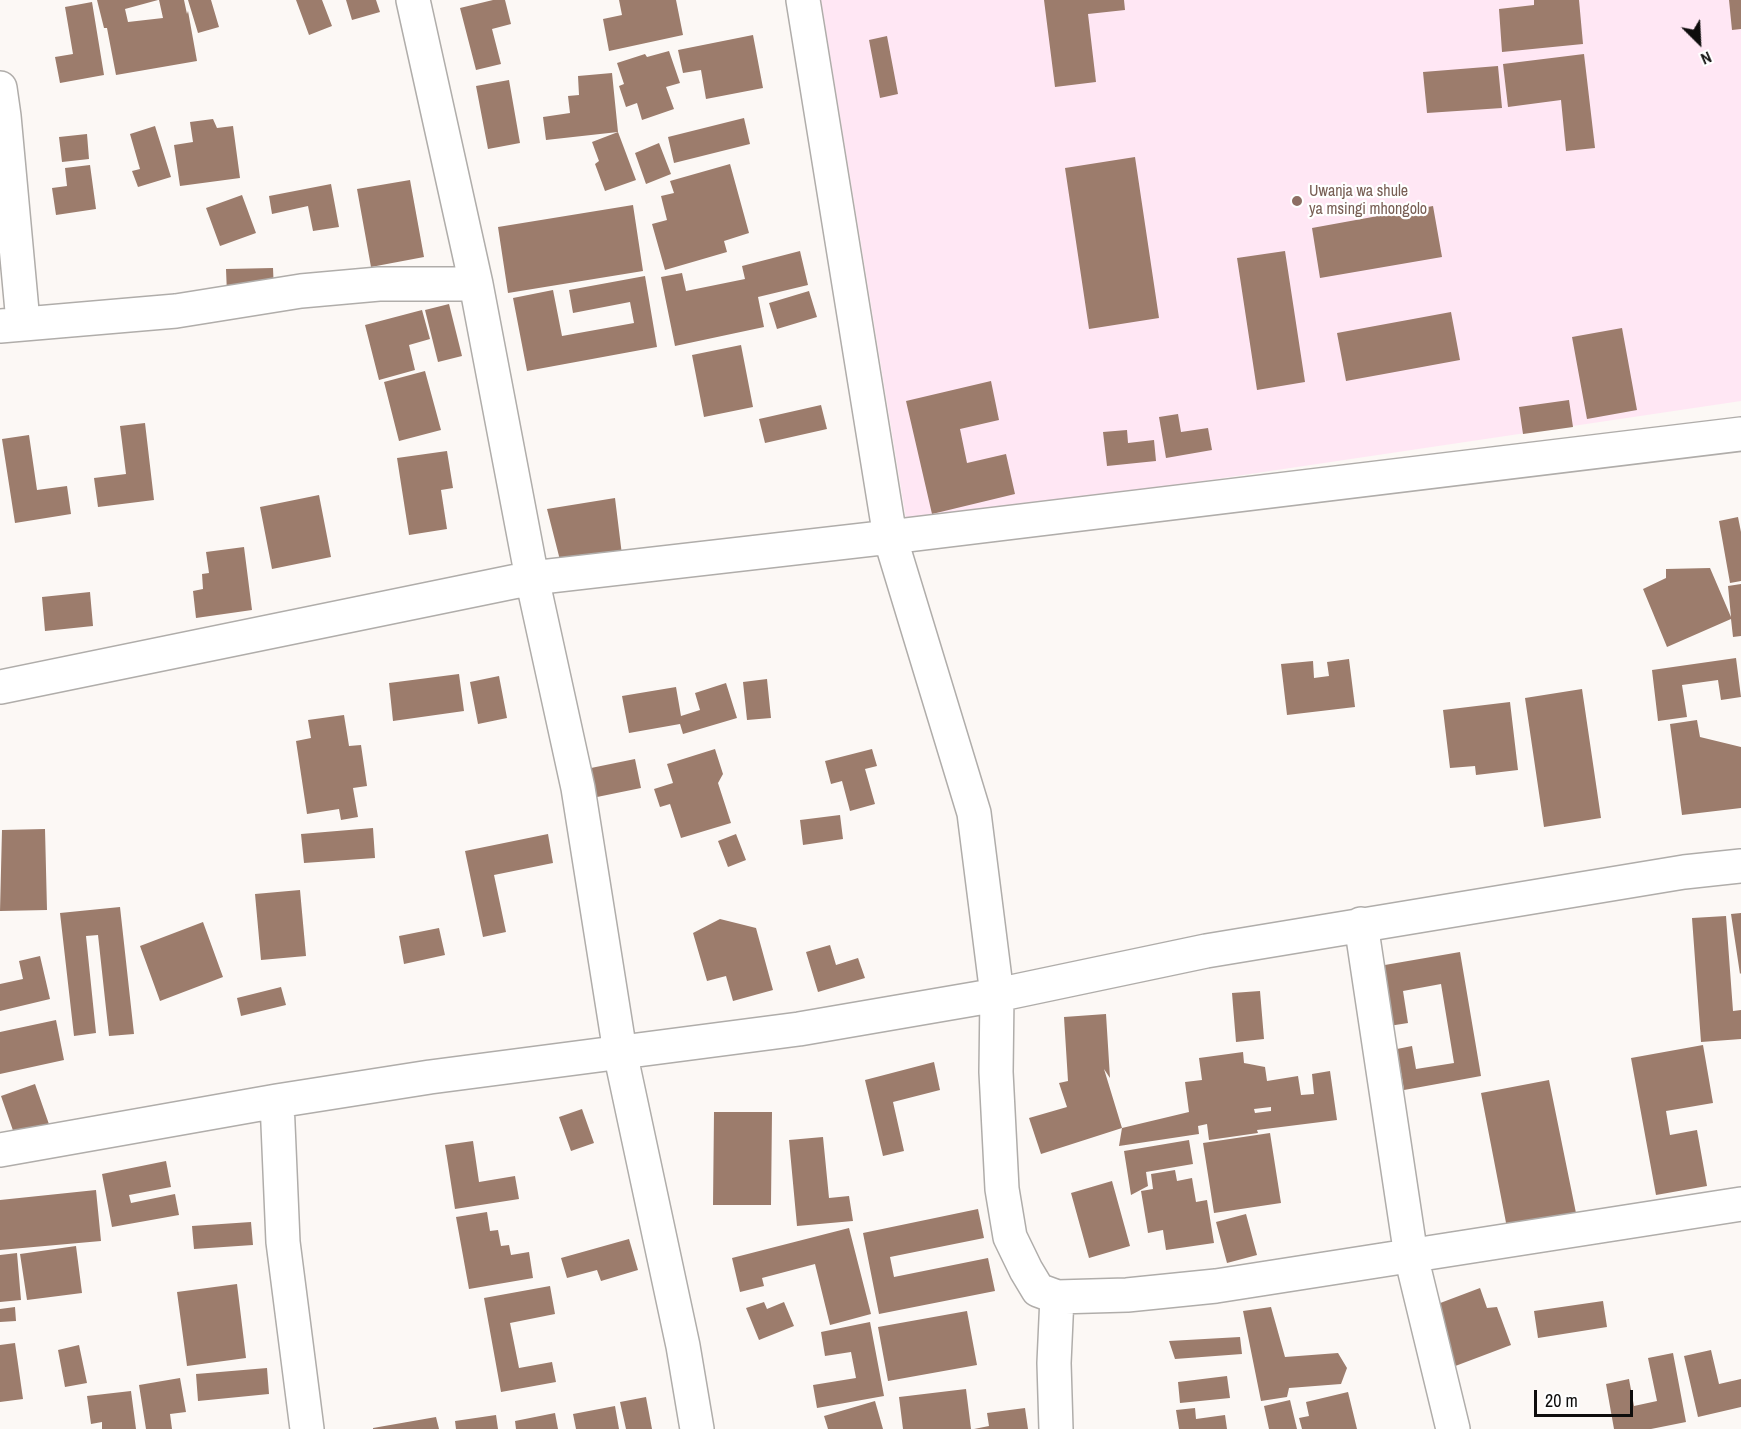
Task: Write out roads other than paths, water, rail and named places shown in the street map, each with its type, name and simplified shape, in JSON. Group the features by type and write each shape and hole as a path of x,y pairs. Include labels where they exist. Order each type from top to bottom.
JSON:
{"street":[{"path":"413,0 476,284 532,578 578,788 620,1052 683,1346 697,1429"},
{"path":"803,0 890,537 974,813 997,995 996,1072 1002,1189 1010,1237 1038,1290 1057,1297 1127,1295 1216,1286 1741,1204"},
{"path":"0,88 4,116 11,324 176,311 301,291 379,284 476,284"},
{"path":"0,687 532,578 1741,434"},
{"path":"0,1150 430,1077 799,1029 997,995 1206,951 1361,924 1684,872 1741,866"},
{"path":"1361,924 1411,1256 1453,1429"},
{"path":"278,1101 284,1242 307,1429"},
{"path":"1056,1429 1054,1364 1057,1297"}],"place":[{"name":"Uwanja wa shule ya msingi mhongolo","path":"1297,201"}]}
